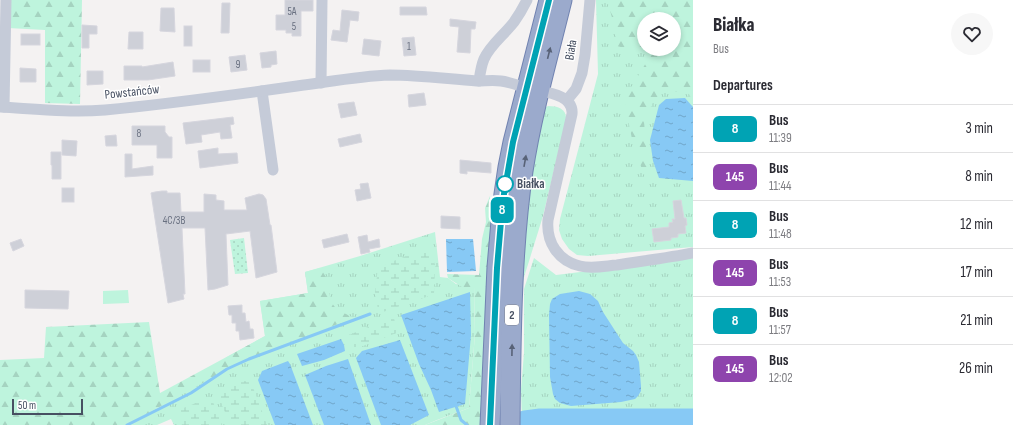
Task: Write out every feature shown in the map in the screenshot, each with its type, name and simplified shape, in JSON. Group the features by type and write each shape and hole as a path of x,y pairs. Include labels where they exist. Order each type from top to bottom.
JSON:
{"highway":[{"name":"2","path":"510,425 513,289 518,216 523,171 533,119 533,90 549,0"},
{"name":"2","path":"490,425 497,268 501,221 510,154 533,90 562,0"}],"street":[{"name":"Powstańców","path":"6,0 2,107 91,111 135,107 389,75 429,76 479,81 501,88 533,90 557,95 567,100"},
{"path":"321,83 322,0"},
{"path":"479,81 482,61 491,48 514,23 527,0"},
{"name":"Biała","path":"567,100 576,89 582,73 586,49 590,0"},
{"path":"262,91 273,170"},
{"path":"567,100 572,108 572,114 547,225 549,239 558,253 570,263 578,266 589,267 632,263 693,253"}],"green space":[{"path":"8,0 82,0 80,104 45,103 45,30 8,28"},
{"path":"596,0 693,0 693,247 588,256 577,255 569,249 562,239 559,230 560,219 598,74"},
{"path":"607,0 693,0 693,101 689,94 666,90 654,100 644,121 648,173 644,175 633,144 624,99 650,56 681,56 681,12 637,12 637,51 617,46 615,28"},
{"path":"548,106 561,109 565,113 566,120 543,216 521,287 521,235 543,109"},
{"path":"490,196 492,242 480,425 425,425 469,408 475,334 474,287 462,287 448,278 447,274 479,275 482,239 486,222 485,208"},
{"path":"435,232 440,277 448,278 456,284 474,287 475,334 469,408 425,425 174,425 171,419 157,425 127,425 161,406 227,357 265,336 260,301 308,293 305,272"},
{"path":"244,238 248,273 235,274 230,240"},
{"path":"422,250 431,253 435,265 434,293 383,312 378,310 375,293 378,267"},
{"path":"534,258 556,275 693,258 693,425 522,425 521,389 524,353 524,289"},
{"path":"320,268 326,277 331,302 338,311 353,318 229,367 127,425 0,425 0,360 44,358 46,327 149,322 160,393 265,336 260,301 308,293 305,272"},
{"path":"128,290 129,303 103,304 103,291"},
{"path":"390,318 394,319 399,332 360,347 353,347 349,335"},
{"path":"238,380 251,382 267,425 230,425 218,394 225,387"},
{"path":"206,399 213,402 222,425 182,425 179,418 181,409"}],"water":[{"path":"685,98 693,107 693,181 659,178 653,161 650,140 659,105 666,99"},
{"path":"446,239 473,239 476,271 447,272"},
{"path":"579,291 590,294 598,301 603,312 623,343 636,355 639,362 641,391 635,399 621,402 571,406 560,403 555,399 550,377 550,304 552,299 560,294"},
{"path":"470,292 471,335 465,404 439,412 401,315"},
{"path":"341,339 345,351 324,360 302,366 297,354"},
{"path":"400,340 429,415 410,425 381,425 356,358 362,351"},
{"path":"348,359 371,425 324,425 305,375"},
{"path":"288,361 313,425 275,425 258,380 262,371"}],"building":[{"path":"285,0 313,0 313,11 301,11 301,36 292,36 292,33 286,33 286,30 276,30 276,15 285,15"},
{"path":"222,3 230,3 229,33 221,33"},
{"path":"400,7 426,7 427,15 400,15"},
{"path":"161,8 174,8 175,32 160,31"},
{"path":"342,10 359,12 358,21 350,20 347,42 331,40 333,30 340,31"},
{"path":"450,19 476,22 475,29 471,29 470,53 457,52 459,27 450,26"},
{"path":"82,25 97,26 97,34 89,34 89,48 82,48"},
{"path":"184,26 192,26 192,46 184,46"},
{"path":"129,32 143,32 143,49 128,49"},
{"path":"21,34 40,34 40,45 21,45"},
{"path":"414,37 416,55 404,56 402,38"},
{"path":"364,39 381,41 379,56 362,54"},
{"path":"276,51 277,64 271,65 271,67 262,68 260,53"},
{"path":"245,55 247,70 231,72 229,57"},
{"path":"193,60 210,60 210,72 193,72"},
{"path":"173,62 175,76 148,80 124,80 124,66 142,67"},
{"path":"20,68 36,69 36,82 20,82"},
{"path":"87,71 103,71 103,84 87,85"},
{"path":"424,93 426,105 409,107 408,95"},
{"path":"354,102 357,115 341,118 338,104"},
{"path":"233,117 234,124 230,125 232,138 221,139 220,132 201,135 202,142 186,144 183,123"},
{"path":"132,126 165,126 165,132 169,137 172,137 172,158 157,158 157,145 132,145"},
{"path":"360,134 362,142 340,147 338,139"},
{"path":"116,135 117,146 106,146 105,136"},
{"path":"62,140 77,141 76,156 62,155"},
{"path":"218,148 218,154 237,153 238,163 200,168 198,151"},
{"path":"51,152 61,152 61,179 52,179"},
{"path":"125,154 132,154 132,169 153,166 153,175 125,177"},
{"path":"460,160 491,163 491,173 467,171 467,174 460,173"},
{"path":"368,183 371,198 357,201 355,190 361,189 360,184"},
{"path":"62,188 74,188 74,202 62,202"},
{"path":"167,191 167,193 180,193 181,212 204,212 204,194 216,195 216,200 224,201 224,210 247,210 245,198 259,194 263,195 266,199 271,225 277,272 256,278 250,231 226,234 228,285 208,290 205,228 182,228 185,294 183,294 184,299 168,303 151,193"},
{"path":"681,200 684,218 686,218 686,233 678,234 678,237 671,238 671,240 654,242 652,229 669,227 669,223 673,222 672,219 675,219 673,201"},
{"path":"441,216 460,217 460,229 441,228"},
{"path":"347,234 349,242 324,248 322,240"},
{"path":"367,235 368,242 379,239 380,247 369,249 370,252 361,254 358,237"},
{"path":"21,239 24,246 13,251 10,243"},
{"path":"25,290 69,291 68,309 25,308"},
{"path":"242,305 242,313 245,313 246,322 249,321 250,329 253,329 254,338 240,340 239,331 236,331 236,323 232,323 232,315 229,315 228,306"}],"waterway":[{"path":"127,425 191,393 227,369 249,359 370,314"},
{"path":"456,406 461,420 467,425"},
{"path":"504,425 525,419 540,417 693,417"}],"bus line":[{"name":"8","path":"490,425 497,268 504,194 513,142 549,0"}],"place":[{"name":"Białka","path":"505,184"}]}
